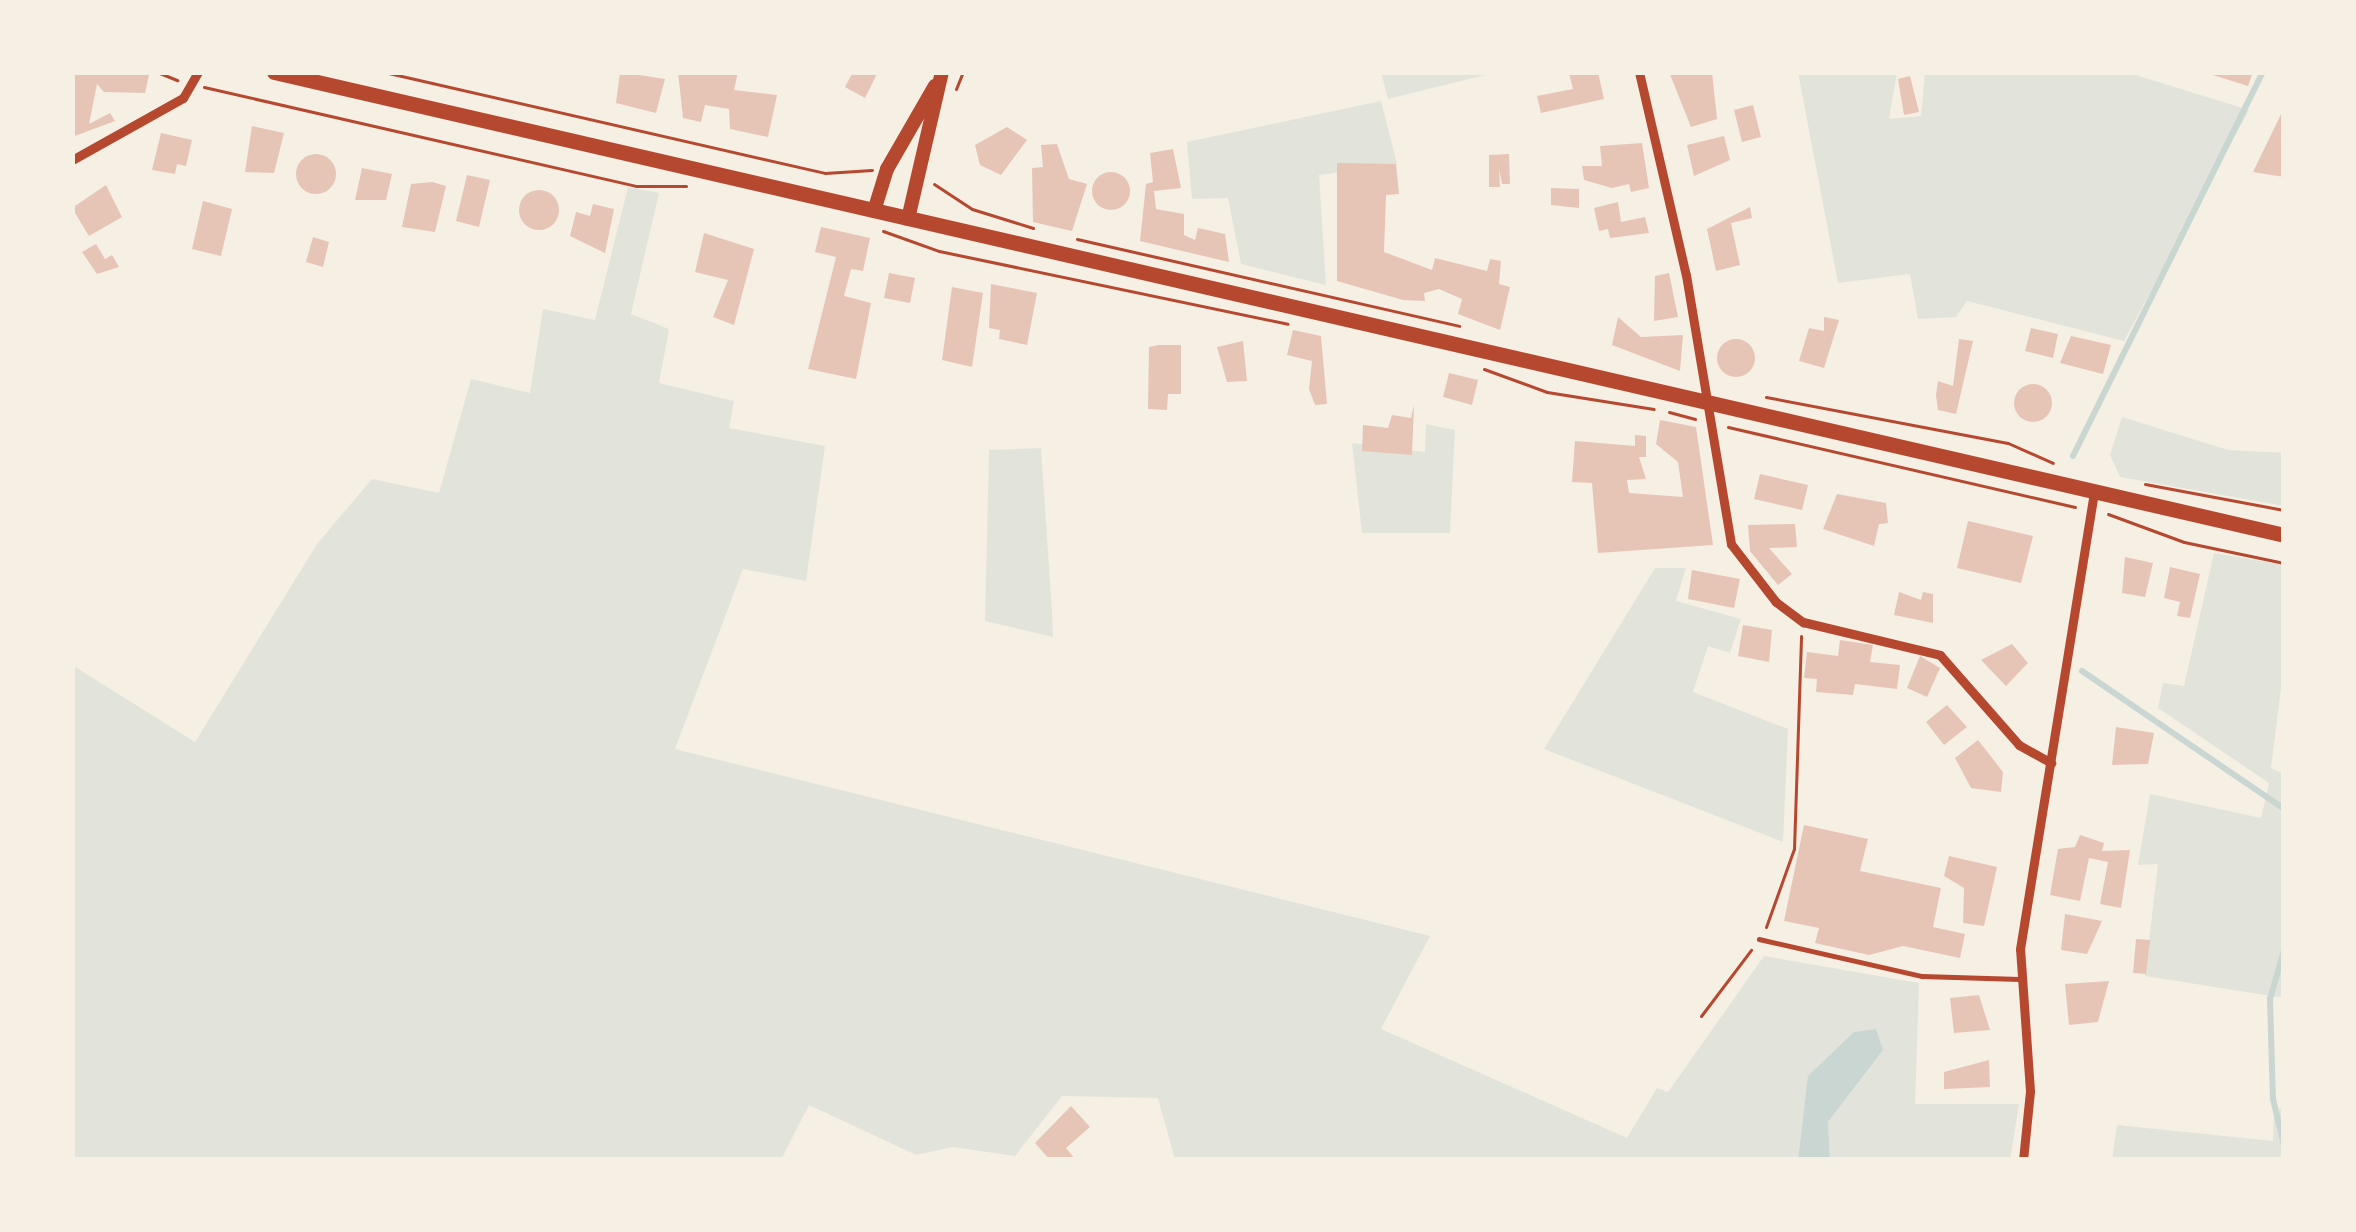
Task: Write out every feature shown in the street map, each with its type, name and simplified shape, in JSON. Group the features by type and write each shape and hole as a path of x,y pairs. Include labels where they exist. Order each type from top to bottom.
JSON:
{"main road":[{"path":"274,72 2284,535"},
{"path":"874,212 887,169 941,74"},
{"path":"908,219 941,74"}],"street":[{"path":"72,160 183,98 198,72"},
{"path":"1639,72 1731,544 1776,602 1803,622 1940,655 2020,745 2050,764"},
{"path":"2024,1160 2030,1091 2020,980 2094,492"}],"lane":[{"path":"1759,940 1910,974 2020,980"}],"path":[{"path":"157,72 636,186 694,187"},
{"path":"384,72 824,173 859,167"},
{"path":"944,187 971,208 1054,233"},
{"path":"880,230 1228,317 1296,325"},
{"path":"1077,239 1199,261 1462,328"},
{"path":"1483,369 1546,392 1708,422 2091,510 2284,563"},
{"path":"1754,396 2008,443 2055,464"},
{"path":"2143,484 2284,510"},
{"path":"1701,1016 1759,940 1794,848 1803,622"}],"shaded area":[{"path":"1381,72 1497,72 1388,99"},
{"path":"1798,72 1897,72 1889,119 1921,116 1925,72 2126,72 2249,110 2124,341 1967,301 1956,317 1918,319 1910,274 1838,283"},
{"path":"1381,101 1397,164 1319,175 1326,285 1241,264 1228,198 1192,199 1187,142"},
{"path":"628,187 659,193 631,314 669,329 659,383 734,401 729,428 825,446 806,581 743,569 675,749 1430,936 1381,1029 1627,1138 1657,1088 1668,1092 1764,956 1919,983 1915,1104 2019,1104 2010,1160 1830,1160 1828,1122 1882,1051 1875,1029 1854,1032 1805,1103 1798,1160 1175,1160 1158,1098 1062,1096 1015,1156 953,1147 916,1155 809,1105 781,1160 72,1160 72,665 195,742 317,544 372,479 439,493 471,379 530,393 543,309 595,320"},
{"path":"2122,417 2228,450 2284,453 2284,506 2120,477 2110,455"},
{"path":"1426,424 1455,430 1450,533 1362,533 1352,443 1425,452"},
{"path":"1041,448 1053,637 985,621 989,450"},
{"path":"2214,553 2284,565 2284,665 2271,768 2284,774 2284,998 2145,976 2158,864 2138,865 2150,794 2261,818 2269,783 2158,708 2163,683 2184,686"},
{"path":"1655,568 1686,568 1676,601 1741,619 1730,653 1708,646 1693,692 1788,729 1783,842 1544,749"},
{"path":"1876,1029 1883,1050 1828,1122 1830,1160 1798,1160 1808,1076 1854,1032"},
{"path":"2284,1108 2284,1160 2112,1160 2117,1125 2273,1141 2274,1109"}],"building":[{"path":"72,72 149,75 145,93 104,92 97,84 89,124 110,113 115,121 72,137"},
{"path":"620,72 665,79 656,113 616,103"},
{"path":"678,72 738,72 734,90 777,95 768,137 730,129 729,109 705,105 701,122 683,118"},
{"path":"853,72 878,72 865,98 845,87"},
{"path":"1598,72 1604,99 1541,113 1537,96 1573,89 1569,73"},
{"path":"1669,72 1712,72 1717,119 1691,127"},
{"path":"2203,72 2253,72 2248,86"},
{"path":"1910,76 1919,112 1904,115 1898,79"},
{"path":"1753,105 1761,137 1742,142 1734,110"},
{"path":"2284,108 2284,177 2253,172"},
{"path":"252,126 284,133 274,173 245,172"},
{"path":"1007,127 1027,140 1001,175 980,165 975,145"},
{"path":"161,133 192,140 186,166 177,164 175,174 152,170"},
{"path":"1724,136 1730,160 1694,176 1687,145"},
{"path":"1642,143 1649,188 1631,192 1629,184 1612,188 1584,180 1582,166 1602,166 1600,146"},
{"path":"1057,144 1069,179 1087,184 1072,231 1033,222 1032,168 1043,167 1041,145"},
{"path":"1173,149 1181,188 1154,191 1156,209 1184,214 1184,235 1195,240 1198,228 1225,234 1229,262 1140,241 1146,184 1153,182 1150,153"},
{"path":"316,154 330,160 336,174 330,188 316,194 302,188 296,174 302,160"},
{"path":"1509,154 1510,184 1502,184 1499,169 1500,187 1489,187 1489,155"},
{"path":"1337,163 1396,164 1399,194 1386,195 1384,252 1432,270 1435,258 1487,271 1490,259 1501,261 1499,284 1510,287 1500,330 1458,314 1462,299 1439,289 1424,293 1425,301 1403,300 1337,281"},
{"path":"362,168 392,174 386,200 355,200"},
{"path":"1111,172 1124,178 1130,191 1124,204 1111,210 1098,204 1092,191 1098,178"},
{"path":"467,175 490,180 479,227 456,221"},
{"path":"411,184 446,186 435,232 402,227"},
{"path":"106,185 122,217 89,236 72,208"},
{"path":"1551,188 1579,189 1579,208 1551,205"},
{"path":"539,190 553,196 559,210 553,224 539,230 525,224 519,210 525,196"},
{"path":"203,201 232,209 221,256 192,249"},
{"path":"1618,202 1621,222 1645,217 1649,233 1610,238 1608,229 1599,231 1594,208"},
{"path":"593,204 614,209 605,253 570,236 576,212 590,216"},
{"path":"1750,207 1752,218 1731,223 1740,265 1716,271 1707,229"},
{"path":"821,227 870,238 863,271 851,269 844,296 871,303 856,379 808,369 836,257 815,252"},
{"path":"704,233 754,249 734,325 713,317 728,280 695,272"},
{"path":"313,237 329,242 323,267 306,262"},
{"path":"96,244 105,259 112,255 119,267 97,274 82,252"},
{"path":"889,273 915,278 910,303 884,298"},
{"path":"1669,273 1678,317 1654,321 1655,276"},
{"path":"991,284 1037,293 1027,345 999,339 1000,330 989,328"},
{"path":"952,287 983,293 972,367 942,360"},
{"path":"1618,317 1641,337 1683,335 1680,371 1612,345"},
{"path":"1824,317 1839,320 1824,368 1799,361 1809,328 1824,331"},
{"path":"2031,328 2058,334 2053,358 2025,351"},
{"path":"1293,330 1321,336 1327,404 1315,405 1309,389 1312,361 1287,355"},
{"path":"2071,336 2111,345 2103,374 2060,363"},
{"path":"1736,339 1750,344 1755,358 1750,372 1736,377 1722,372 1717,358 1722,344"},
{"path":"1959,339 1973,341 1956,414 1938,410 1936,395 1938,381 1953,386"},
{"path":"1243,341 1247,381 1227,382 1217,347"},
{"path":"1181,345 1181,394 1168,394 1167,410 1148,409 1149,347"},
{"path":"1449,373 1478,380 1472,405 1443,397"},
{"path":"2033,384 2046,390 2052,403 2046,416 2033,422 2020,416 2014,403 2020,390"},
{"path":"1414,405 1412,455 1362,451 1363,425 1388,428 1392,415 1411,418"},
{"path":"1660,420 1696,427 1713,545 1598,553 1592,483 1572,482 1575,441 1635,446 1635,435 1646,436 1646,457 1639,457 1646,479 1627,480 1629,493 1683,497 1678,462 1656,444"},
{"path":"1760,474 1808,485 1802,510 1754,499"},
{"path":"1837,494 1886,503 1888,523 1879,524 1874,546 1823,529"},
{"path":"1968,521 2033,536 2021,583 1957,568"},
{"path":"1795,524 1797,547 1769,548 1792,574 1778,585 1750,551 1748,525"},
{"path":"2125,557 2153,563 2145,597 2122,593"},
{"path":"2170,567 2200,574 2190,618 2177,616 2180,602 2164,598"},
{"path":"1692,570 1740,579 1734,608 1688,599"},
{"path":"1899,592 1921,600 1923,592 1933,594 1933,623 1894,615"},
{"path":"1743,625 1772,630 1769,662 1738,656"},
{"path":"1840,640 1873,645 1870,662 1900,665 1897,689 1855,684 1853,695 1816,692 1817,679 1804,678 1807,652 1838,656"},
{"path":"2012,644 2028,663 2006,686 1981,660"},
{"path":"1920,656 1940,668 1927,697 1907,688"},
{"path":"1947,705 1967,727 1944,745 1926,722"},
{"path":"2116,727 2154,733 2148,764 2112,765"},
{"path":"1978,740 2003,772 2001,792 1971,788 1955,758"},
{"path":"1804,825 1868,839 1860,871 1941,888 1933,927 1965,934 1960,958 1903,946 1869,955 1815,943 1819,928 1784,921"},
{"path":"2080,835 2104,843 2102,851 2130,850 2121,908 2100,904 2108,862 2089,858 2080,901 2050,895 2058,849 2075,847"},
{"path":"1949,856 1997,867 1984,926 1963,923 1964,888 1944,876"},
{"path":"2065,914 2102,921 2087,954 2061,950"},
{"path":"2136,939 2150,940 2146,974 2133,973"},
{"path":"2109,981 2098,1022 2069,1025 2065,984"},
{"path":"1979,995 1990,1030 1954,1033 1950,998"},
{"path":"1989,1060 1990,1087 1944,1089 1944,1072"},
{"path":"1071,1106 1090,1127 1066,1148 1076,1160 1050,1160 1035,1143"}],"waterway":[{"path":"2073,456 2263,72"},
{"path":"2082,671 2284,809"},
{"path":"2284,950 2270,999 2273,1099 2284,1145"}]}
